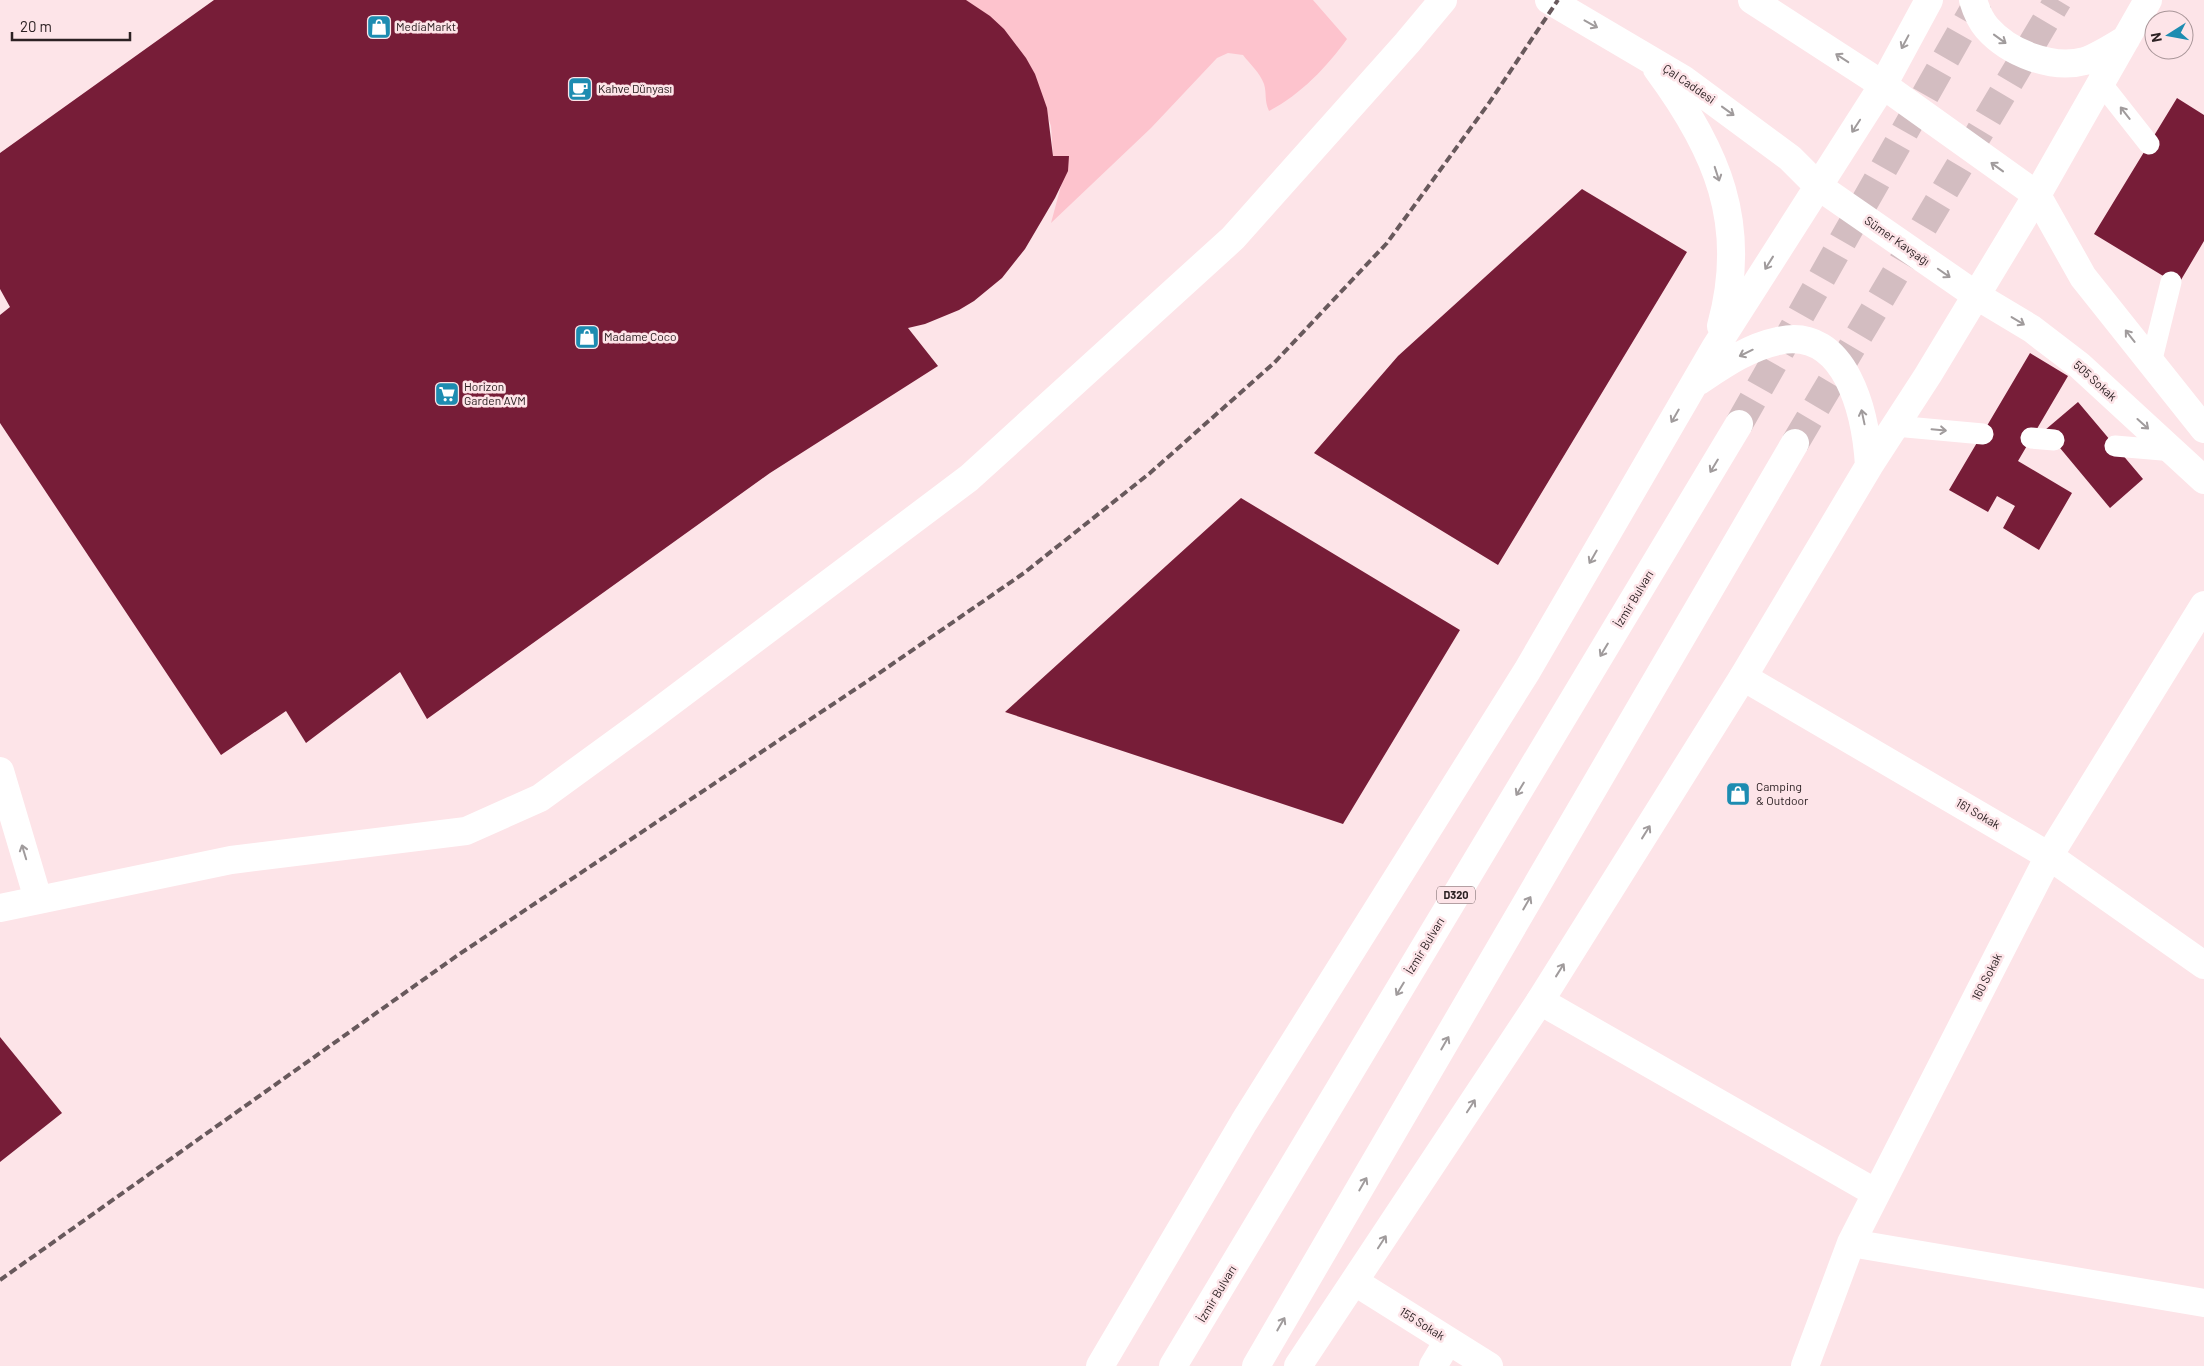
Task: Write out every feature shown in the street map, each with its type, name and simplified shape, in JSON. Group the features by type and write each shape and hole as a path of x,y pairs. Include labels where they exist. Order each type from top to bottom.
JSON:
{"main road":[{"path":"0,908 230,860 466,831 540,798 969,478 1233,238 1408,43 1443,0"},
{"name":"Çal Caddesi","path":"1549,0 1683,79 1753,128 1790,158 1818,186"},
{"path":"1752,0 1883,85 2037,196 2083,276 2204,429"},
{"path":"1100,1366 1244,1122 1527,671 1715,348 1883,85 1929,0"},
{"path":"1973,0 1976,10 1986,27 1996,36 2011,47 2043,60 2057,62 2084,61 2126,39"},
{"path":"1303,1361 1540,1001 1743,677 1870,466 2037,196 2148,0"},
{"path":"1648,57 1677,96 1697,131 1713,163 1726,203 1732,239 1732,271 1726,309 1715,348"},
{"name":"Sümer Kavşağı","path":"1818,186 1976,296"},
{"name":"505 Sokak","path":"1976,296 2032,329 2079,366 2204,480"},
{"path":"1694,384 1727,363 1762,346 1790,339 1813,343 1826,351 1846,373 1856,394 1868,440 1870,466"},
{"name":"İzmir Bulvarı","path":"1173,1366 1740,424"},
{"path":"1256,1366 1795,443"},
{"name":"160 Sokak","path":"1805,1366 1851,1243 2049,856 2204,605"},
{"name":"161 Sokak","path":"1743,677 2049,856 2204,964"},
{"path":"0,771 38,899"},
{"path":"1540,1001 1876,1193"},
{"path":"1851,1243 2204,1303"},
{"name":"155 Sokak","path":"1355,1282 1489,1366"},
{"path":"1433,1366 1448,1341"}],"lane":[{"path":"2101,82 2149,144"},
{"path":"2151,363 2171,282"},
{"path":"1895,426 1983,434"},
{"path":"2032,438 2054,440"},
{"path":"2115,446 2174,451"}],"shaded area":[{"path":"965,0 1313,0 1347,39 1312,80 1291,97 1269,111 1262,80 1243,55 1228,53 1217,58 1151,128 1051,223 1069,156 1053,156 1051,126 1031,68 1007,33"}],"building":[{"name":"Horizon Garden AVM","path":"214,0 966,0 990,16 1004,29 1026,58 1035,74 1047,108 1053,156 1069,156 1068,171 1055,198 1025,249 1002,278 974,301 959,310 925,324 908,328 938,366 770,473 427,719 400,672 306,743 286,711 221,755 0,423 0,315 10,307 0,289 0,153"},
{"path":"2177,98 2204,115 2204,241 2178,285 2094,234"},
{"path":"1582,189 1687,252 1498,565 1314,453 1398,356"},
{"path":"2030,353 2068,376 2018,461 2072,493 2039,550 2003,528 2015,506 1997,496 1988,512 1949,490"},
{"path":"2078,402 2143,479 2110,508 2045,430"},
{"path":"1241,498 1460,630 1343,824 1005,712"},
{"path":"0,1037 62,1113 0,1162"}],"tunnel":[{"path":"1739,424 1979,0"},
{"path":"1795,443 2058,0"}],"railway":[{"path":"0,1280 458,955 875,676 1024,573 1150,473 1274,363 1387,243 1489,103 1558,0"}],"place":[{"name":"MediaMarkt","path":"379,27"},
{"name":"Kahve Dünyası","path":"580,89"},
{"name":"Madame Coco","path":"587,337"},
{"name":"Horizon Garden AVM","path":"447,394"},
{"name":"Camping & Outdoor","path":"1738,794"}]}
